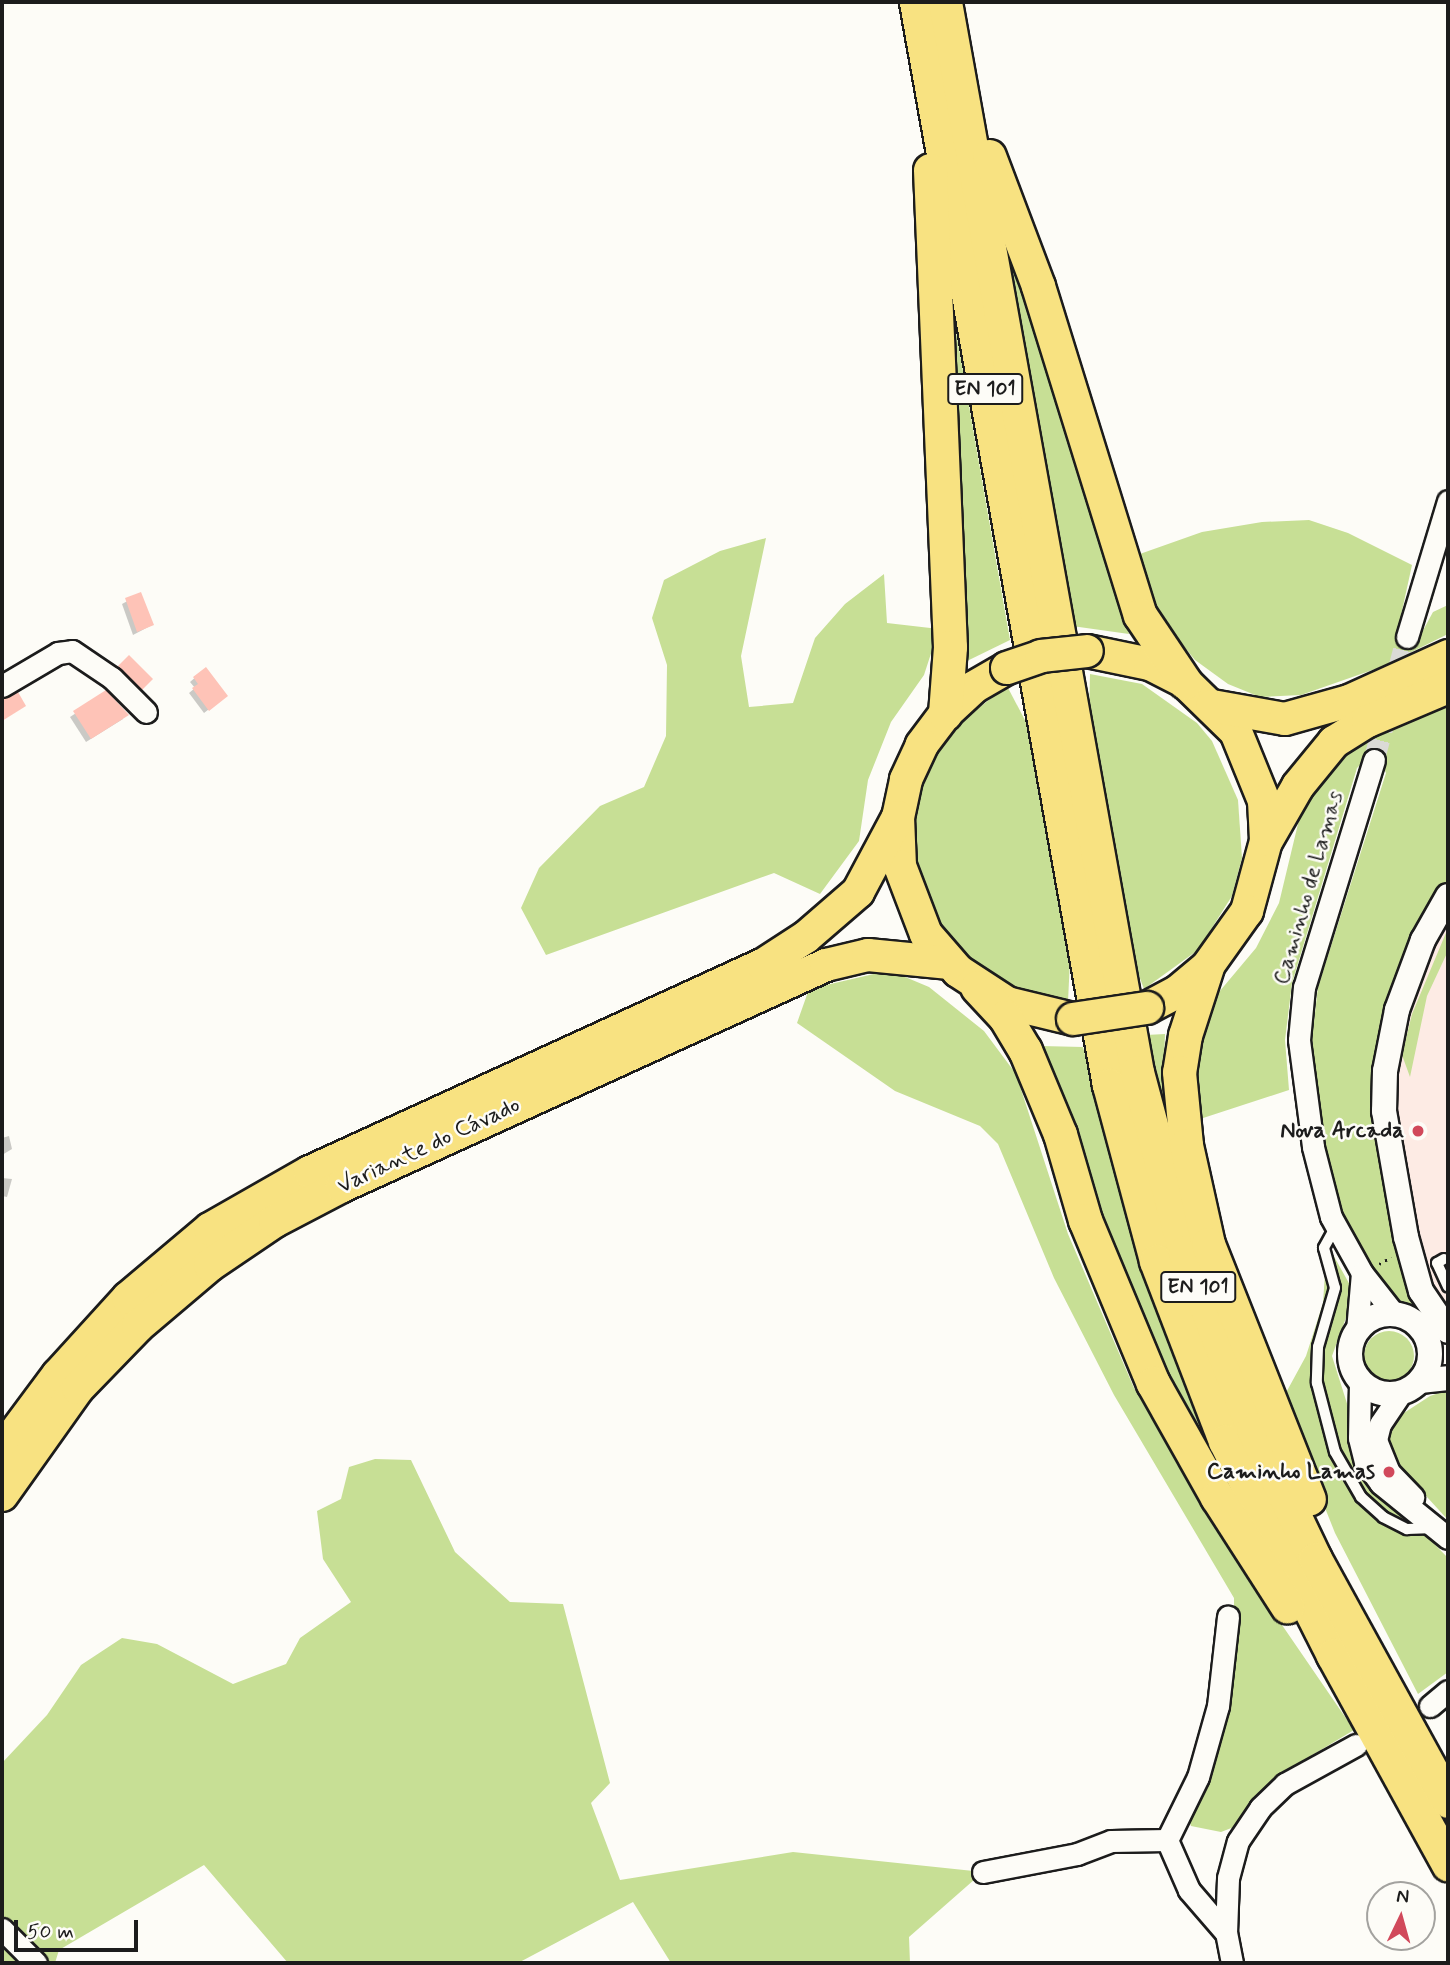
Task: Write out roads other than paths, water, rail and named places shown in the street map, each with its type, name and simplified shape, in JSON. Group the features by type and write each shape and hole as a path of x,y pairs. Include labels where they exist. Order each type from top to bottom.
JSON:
{"highway":[{"path":"903,2 930,170 950,647 944,713"},
{"name":"EN 101","path":"916,2 1108,1085 1156,1261 1224,1441 1376,1703 1448,1801"},
{"name":"EN 101","path":"945,2 1137,1072 1185,1252 1253,1429 1315,1559 1448,1864"},
{"path":"957,2 992,171 1038,286 1140,615 1185,682"},
{"path":"977,987 1005,1017 1026,1050 1060,1134 1085,1220 1153,1383 1224,1507 1327,1671 1376,1703 1387,1660 1343,1580 1208,1244 1186,1145 1179,1072 1185,1035 1207,967"}],"main road":[{"path":"1266,841 1264,801 1252,763 1236,732 1185,682 1150,664 1087,651 1041,656 1007,668 973,688 944,713 922,745 906,780 898,817 906,890 926,934 950,963 977,987 1039,1014 1073,1019 1147,1008 1177,992 1207,967 1247,911 1266,841 1298,786 1334,742 1368,721 1448,687"},
{"path":"1211,706 1285,719 1349,701 1448,656"},
{"name":"Variante do Cávado","path":"2,1450 58,1375 128,1298 210,1229 310,1172 763,965 806,937 858,892 898,817"},
{"name":"Variante do Cávado","path":"2,1495 78,1388 138,1326 210,1265 275,1221 342,1186 826,965 868,955 950,963"}],"street":[{"path":"1407,637 1448,501"},
{"path":"2,686 58,653 72,651 112,678 146,712"},
{"name":"Caminho de Lamas","path":"1374,760 1304,987 1299,1040 1313,1147 1336,1226 1362,1273 1395,1315"},
{"path":"1436,1527 1389,1472 1376,1440 1380,1424 1410,1387 1430,1356 1431,1333 1390,1152 1385,1071 1405,987 1423,940 1448,896"},
{"path":"1362,1273 1357,1331 1350,1357 1360,1382 1359,1438 1365,1462 1388,1491 1436,1527"},
{"path":"1357,1331 1368,1320 1395,1315 1431,1333 1448,1362"},
{"path":"1360,1382 1387,1395 1448,1378"},
{"path":"1226,1933 1189,1890 1167,1840 1198,1777 1218,1706 1228,1617"},
{"path":"1430,1706 1448,1691"},
{"path":"1231,1963 1226,1933 1228,1878 1238,1841 1260,1808 1285,1784 1356,1745"},
{"path":"983,1872 1077,1854 1111,1841 1167,1840"},
{"path":"2,1929 36,1963"}],"lane":[{"path":"1336,1226 1324,1248 1335,1288 1318,1347 1317,1383 1335,1452 1361,1497 1383,1517 1407,1529 1436,1527"},
{"path":"1444,1259 1437,1263 1448,1287"}],"tunnel":[{"path":"1374,760 1407,637"}],"place":[{"name":"Nova Arcada","path":"1418,1131"},
{"name":"Caminho Lamas","path":"1389,1472"}]}
